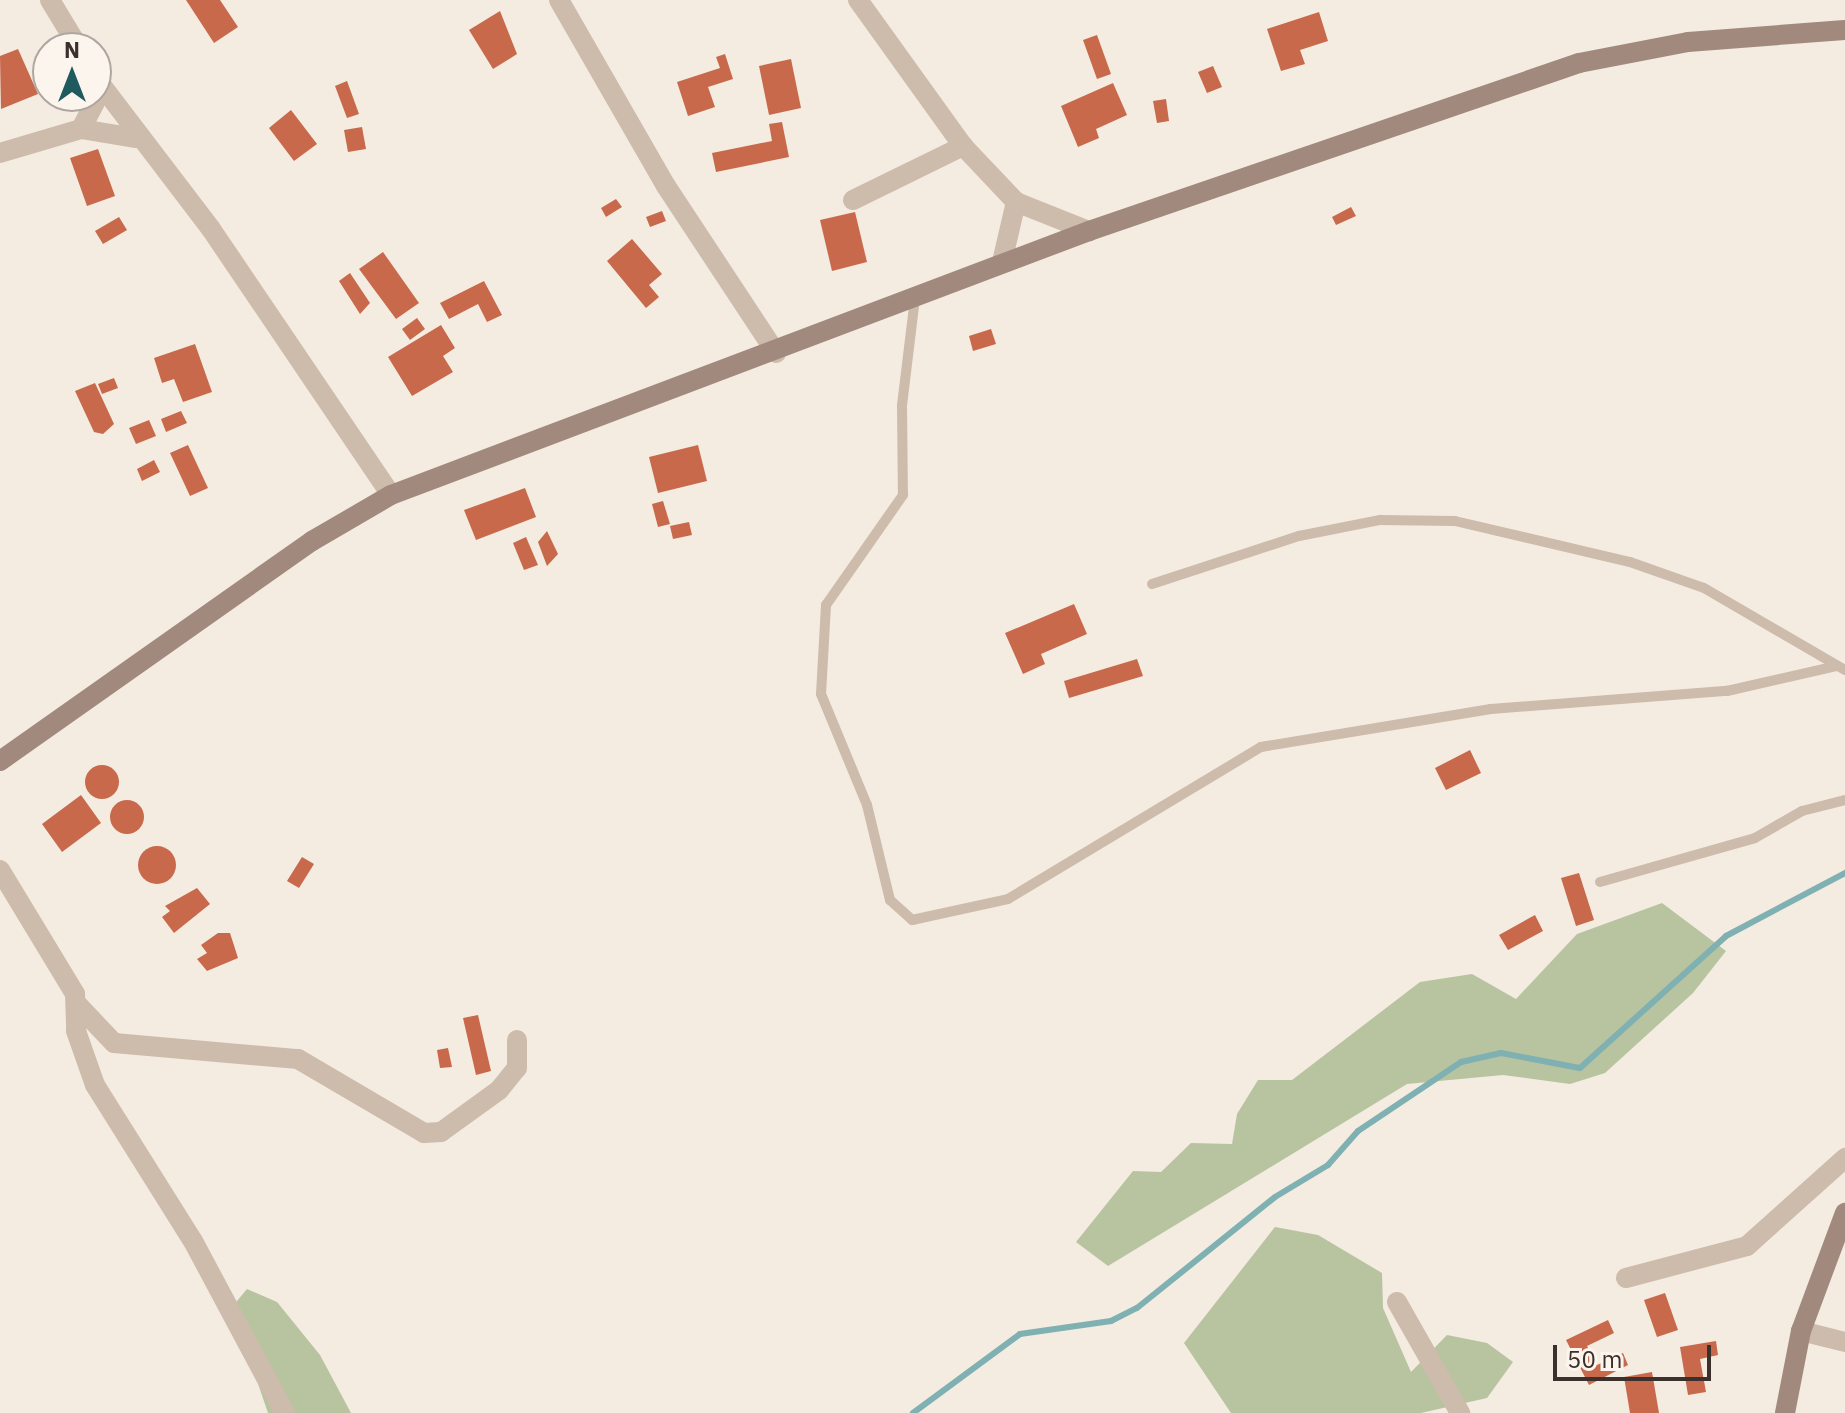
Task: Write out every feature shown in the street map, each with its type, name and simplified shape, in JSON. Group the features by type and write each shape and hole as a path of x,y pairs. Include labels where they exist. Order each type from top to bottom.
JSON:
{"street":[{"path":"50,0 70,32"},
{"path":"64,22 75,0"},
{"path":"559,0 666,186 776,353"},
{"path":"858,0 963,146 1016,202 1089,231"},
{"path":"0,761 312,541 391,495 776,353 1002,262 1579,63 1688,42 1845,30"},
{"path":"112,102 136,138 211,229 391,495"},
{"path":"81,129 88,112"},
{"path":"0,153 81,129 136,138"},
{"path":"853,200 963,146"},
{"path":"1002,262 1016,202"},
{"path":"0,870 76,1003 114,1043 298,1059 424,1133 441,1132 499,1090 517,1068 517,1040"},
{"path":"76,1003 76,1031 95,1085 193,1241 285,1413"},
{"path":"1626,1278 1747,1246 1845,1158"},
{"path":"1785,1413 1801,1331 1845,1213"},
{"path":"1397,1302 1460,1413"},
{"path":"1801,1331 1845,1342"}],"lane":[{"path":"915,297 902,406 903,495 826,605 821,694 867,805 890,900 912,920 1008,899 1261,747 1491,709 1727,691 1841,668"},
{"path":"1152,584 1299,536 1380,520 1455,521 1630,562 1704,588 1841,668"},
{"path":"1600,882 1755,838 1802,811 1845,800"}],"green space":[{"path":"1662,903 1726,951 1693,993 1605,1073 1570,1084 1503,1075 1407,1084 1108,1266 1076,1242 1133,1171 1161,1172 1191,1143 1232,1144 1237,1114 1258,1080 1292,1080 1420,982 1472,974 1516,999 1577,934"},
{"path":"1275,1227 1318,1235 1382,1273 1383,1308 1411,1372 1447,1335 1487,1343 1513,1362 1487,1398 1421,1413 1231,1413 1184,1343"},
{"path":"247,1289 277,1302 320,1355 351,1413 268,1413 232,1307"}],"building":[{"path":"186,0 220,0 238,27 214,43"},
{"path":"500,11 517,54 493,69 469,30"},
{"path":"1319,12 1328,41 1300,50 1305,64 1281,71 1267,29"},
{"path":"1097,35 1111,74 1097,79 1083,40"},
{"path":"18,49 32,80 32,96 1,109 0,56"},
{"path":"725,54 733,79 708,87 715,107 688,116 677,82 720,68 716,57"},
{"path":"791,59 801,108 769,115 759,66"},
{"path":"1213,66 1222,87 1207,93 1198,72"},
{"path":"347,81 359,114 347,118 335,86"},
{"path":"1113,83 1127,115 1096,129 1099,138 1078,147 1061,106"},
{"path":"1166,99 1169,121 1157,123 1153,101"},
{"path":"291,110 317,144 294,161 269,128"},
{"path":"782,122 789,157 716,172 712,153 772,141 769,124"},
{"path":"362,127 366,149 348,152 344,130"},
{"path":"98,149 115,196 87,206 70,158"},
{"path":"616,199 622,207 606,217 601,208"},
{"path":"1351,207 1356,216 1336,225 1332,217"},
{"path":"662,211 666,221 650,227 646,217"},
{"path":"855,212 867,262 832,271 820,220"},
{"path":"119,217 127,230 103,244 95,231"},
{"path":"632,239 662,274 649,285 659,297 646,308 607,261"},
{"path":"383,252 419,303 396,319 359,269"},
{"path":"350,273 370,303 360,314 339,281"},
{"path":"484,281 502,315 487,322 478,304 449,319 440,303"},
{"path":"417,318 425,329 410,340 402,329"},
{"path":"441,325 455,348 443,356 453,372 412,396 388,357"},
{"path":"991,329 996,344 973,351 969,336"},
{"path":"195,344 212,392 183,402 174,379 162,383 154,358"},
{"path":"114,378 118,388 102,394 98,384"},
{"path":"95,383 114,424 103,434 94,432 75,391"},
{"path":"181,411 187,423 166,432 161,419"},
{"path":"149,420 156,436 136,444 129,428"},
{"path":"188,445 208,488 190,496 170,453"},
{"path":"698,445 707,481 658,493 649,457"},
{"path":"154,460 160,472 142,481 137,469"},
{"path":"525,488 536,517 476,540 464,510"},
{"path":"663,501 670,524 658,527 652,504"},
{"path":"689,522 692,535 673,539 670,526"},
{"path":"547,531 558,554 547,566 538,542"},
{"path":"526,537 538,565 524,570 513,543"},
{"path":"1074,604 1087,634 1041,654 1045,664 1023,674 1005,633"},
{"path":"1137,659 1143,676 1069,698 1064,681"},
{"path":"1470,750 1481,773 1446,790 1435,768"},
{"path":"102,765 114,770 119,782 114,794 102,799 90,794 85,782 90,770"},
{"path":"81,795 101,823 62,852 42,824"},
{"path":"127,800 139,805 144,817 139,829 127,834 115,829 110,817 115,805"},
{"path":"157,846 170,852 176,865 170,878 157,884 144,878 138,865 144,852"},
{"path":"302,857 314,864 299,888 287,881"},
{"path":"1579,873 1594,920 1576,926 1561,878"},
{"path":"197,888 210,904 174,933 162,917 170,911 165,906"},
{"path":"1535,915 1543,931 1508,950 1499,935"},
{"path":"218,933 230,933 238,958 207,971 197,959 207,953 201,945"},
{"path":"478,1015 491,1071 476,1075 463,1018"},
{"path":"448,1048 452,1067 440,1068 437,1050"},
{"path":"1665,1293 1678,1330 1657,1337 1644,1300"},
{"path":"1608,1320 1614,1333 1587,1346 1597,1365 1623,1353 1628,1365 1589,1385 1566,1340"},
{"path":"1716,1341 1718,1355 1700,1359 1706,1392 1688,1395 1680,1347"},
{"path":"1652,1372 1659,1413 1630,1413 1624,1377"}],"waterway":[{"path":"913,1413 1020,1334 1111,1321 1137,1308 1275,1197 1328,1165 1358,1131 1461,1062 1501,1053 1580,1068 1726,936 1845,873"}]}
